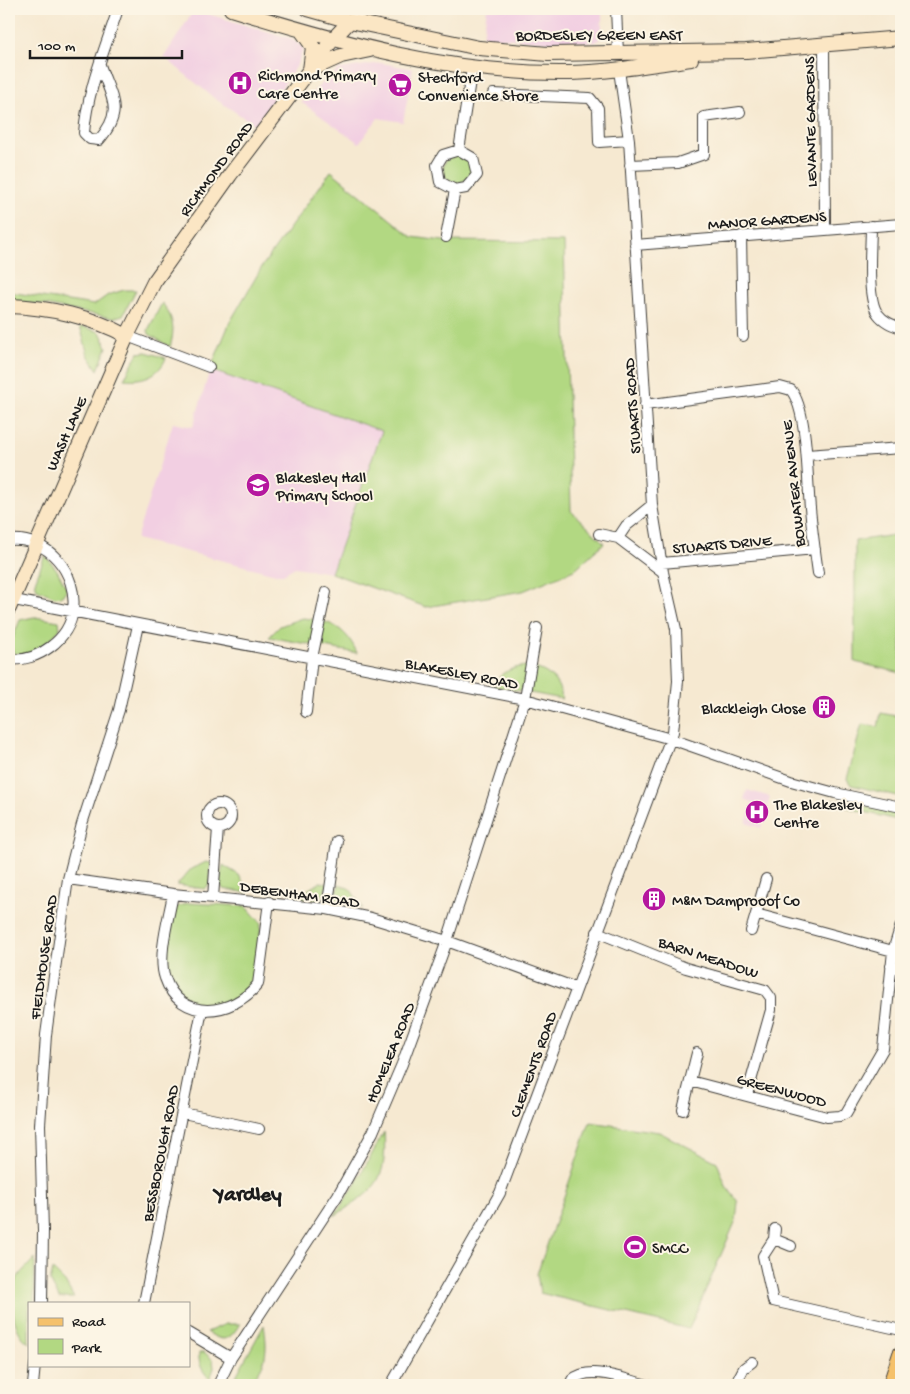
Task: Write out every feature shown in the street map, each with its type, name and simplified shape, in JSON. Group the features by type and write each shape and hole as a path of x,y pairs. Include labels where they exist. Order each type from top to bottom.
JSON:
{"main road":[{"name":"BORDESLEY GREEN EAST","path":"231,9 333,40 472,68 569,73 619,70 746,51"},
{"name":"BORDESLEY GREEN EAST","path":"308,9 350,21 479,48 548,54 746,51 901,38"},
{"name":"RICHMOND ROAD","path":"127,336 154,282 230,175 333,40 350,21"},
{"path":"301,30 313,47 310,70"},
{"path":"310,70 341,56 373,49"},
{"path":"9,306 66,314 110,326 127,336"},
{"name":"WASH LANE","path":"10,602 127,336"},
{"path":"891,1385 901,1354"}],"street":[{"path":"100,65 116,108 114,118 99,140 90,139 84,133 85,114 100,65 118,9"},
{"name":"RICHMOND ROAD","path":"350,21 365,9"},
{"path":"616,9 618,53"},
{"name":"LEVANTE GARDENS","path":"824,45 825,230"},
{"path":"459,150 472,68"},
{"name":"STUARTS ROAD","path":"619,70 629,140 652,504 662,568 676,630 678,681 671,739"},
{"path":"493,94 590,98 598,108 599,142 629,140"},
{"path":"630,165 678,163 704,154 704,117 740,112"},
{"path":"459,150 473,158 477,169 471,185 455,190 440,182 437,165 443,155 459,150"},
{"path":"446,237 455,190"},
{"name":"MANOR GARDENS","path":"635,245 901,224"},
{"path":"871,226 873,300 877,314 888,323 901,328"},
{"path":"741,236 743,336"},
{"path":"127,336 208,367"},
{"name":"BOWATER AVENUE","path":"645,405 780,387 787,388 796,395 807,455 818,573"},
{"path":"807,455 901,448"},
{"path":"618,538 626,526 652,504"},
{"path":"599,534 618,538 662,568"},
{"path":"9,540 36,544 51,554 64,567 73,589 73,612 63,634 46,650 24,659 9,659"},
{"name":"STUARTS DRIVE","path":"662,568 815,549"},
{"path":"306,712 312,658 326,592"},
{"name":"BLAKESLEY ROAD","path":"10,602 73,612 525,699 671,739 791,781 835,793 901,807"},
{"name":"FIELDHOUSE ROAD","path":"42,1302 41,1116 46,1035 68,879 82,824 119,710 138,625"},
{"name":"HOMELEA ROAD","path":"218,1385 231,1358 338,1195 373,1132 402,1064 447,941 525,699 537,628"},
{"name":"CLEMENTS ROAD","path":"391,1385 500,1193 671,739"},
{"path":"213,898 218,828"},
{"path":"327,909 337,841"},
{"name":"DEBENHAM ROAD","path":"68,879 173,894 327,909 371,918 447,941 576,988"},
{"path":"751,931 766,879"},
{"path":"173,894 162,957 165,978 175,996 183,1003 202,1010 232,1006 251,992 258,984 269,902"},
{"path":"756,914 893,951"},
{"name":"GREENWOOD","path":"690,1081 827,1117 840,1116 846,1113 883,1049 896,968 893,951 901,924"},
{"name":"BARN MEADOW","path":"597,932 686,968 765,990 771,998 771,1010 747,1095"},
{"name":"BESSBOROUGH ROAD","path":"144,1302 202,1010"},
{"path":"682,1110 697,1054"},
{"path":"183,1113 259,1129"},
{"path":"791,1246 774,1234 763,1256 773,1301 901,1330"},
{"path":"190,1334 231,1358"},
{"path":"734,1385 744,1368 752,1362"},
{"path":"33,1385 35,1366"},
{"path":"570,1385 572,1380 582,1373 594,1373 648,1385"}],"shaded area":[{"path":"487,9 602,9 602,37 596,42 557,43 483,36"},
{"name":"Richmond Primary Care Centre","path":"194,10 290,38 304,48 296,67 255,125 214,98 164,57"},
{"path":"381,63 413,69 403,122 378,118 359,143 301,102 339,69"},
{"name":"Blakesley Hall Primary School","path":"210,370 382,431 331,573 295,567 283,574 276,574 136,539 173,423 193,427"},
{"name":"The Blakesley Centre","path":"747,790 770,797 761,828 746,823 752,802 744,799"}],"green space":[{"path":"457,155 467,159 471,169 467,179 457,183 447,179 443,169 447,159"},
{"path":"331,171 412,237 443,241 564,242 571,511 604,543 574,570 523,591 426,607 331,573 382,431 210,370 230,322 263,265"},
{"path":"124,290 136,290 123,315 113,318 45,305 9,301 9,292 94,305 108,295"},
{"path":"162,303 169,314 172,324 173,335 170,347 149,334 148,330"},
{"path":"80,326 100,332 107,347 98,370 88,355"},
{"path":"146,352 166,358 159,369 149,376 137,379 124,379 138,353"},
{"path":"901,534 901,673 855,662 855,541"},
{"path":"45,555 57,570 67,589 62,596 55,597 37,589 35,582"},
{"path":"34,617 59,621 60,629 40,648 28,654 14,653 10,645 20,620"},
{"path":"302,618 336,626 348,637 357,653 269,637 280,626"},
{"path":"527,666 546,673 555,680 562,699 494,686 499,677 507,671"},
{"path":"881,713 901,717 901,797 851,785 847,779 862,724 878,727"},
{"path":"831,800 901,812 901,821 829,803"},
{"path":"206,862 211,863 210,883 205,889 177,885 190,870"},
{"path":"223,865 239,875 249,893 223,889 219,883"},
{"path":"320,882 328,883 322,898 318,900 291,896 301,894"},
{"path":"339,884 350,889 363,908 338,902 336,899"},
{"path":"188,903 246,906 261,923 256,970 247,989 237,999 224,1004 210,1005 197,1003 184,996 174,986 167,971 167,947 176,907"},
{"name":"SMCC","path":"590,1122 659,1132 717,1162 726,1186 738,1202 736,1220 689,1329 540,1293 537,1274"},
{"path":"384,1132 385,1149 383,1163 376,1184 359,1200 334,1216 355,1185"},
{"path":"35,1258 34,1302 28,1302 28,1342 19,1332 13,1307 13,1290 16,1280"},
{"path":"53,1270 65,1282 74,1298 59,1298 50,1281"},
{"path":"226,1324 240,1324 233,1334 222,1339 207,1332"},
{"path":"264,1325 266,1351 262,1366 253,1379 245,1385 231,1385"},
{"path":"199,1352 204,1352 213,1360 214,1368 210,1379 201,1367"}],"place":[{"name":"Richmond Primary Care Centre","path":"240,83"},
{"name":"Stechford Convenience Store","path":"400,85"},
{"name":"Blakesley Hall Primary School","path":"258,485"},
{"name":"Blackleigh Close","path":"824,707"},
{"name":"The Blakesley Centre","path":"757,812"},
{"name":"M&M Damprooof Co","path":"654,899"},
{"name":"SMCC","path":"635,1247"}],"district":[{"name":"Yardley","path":"248,1193"}]}
